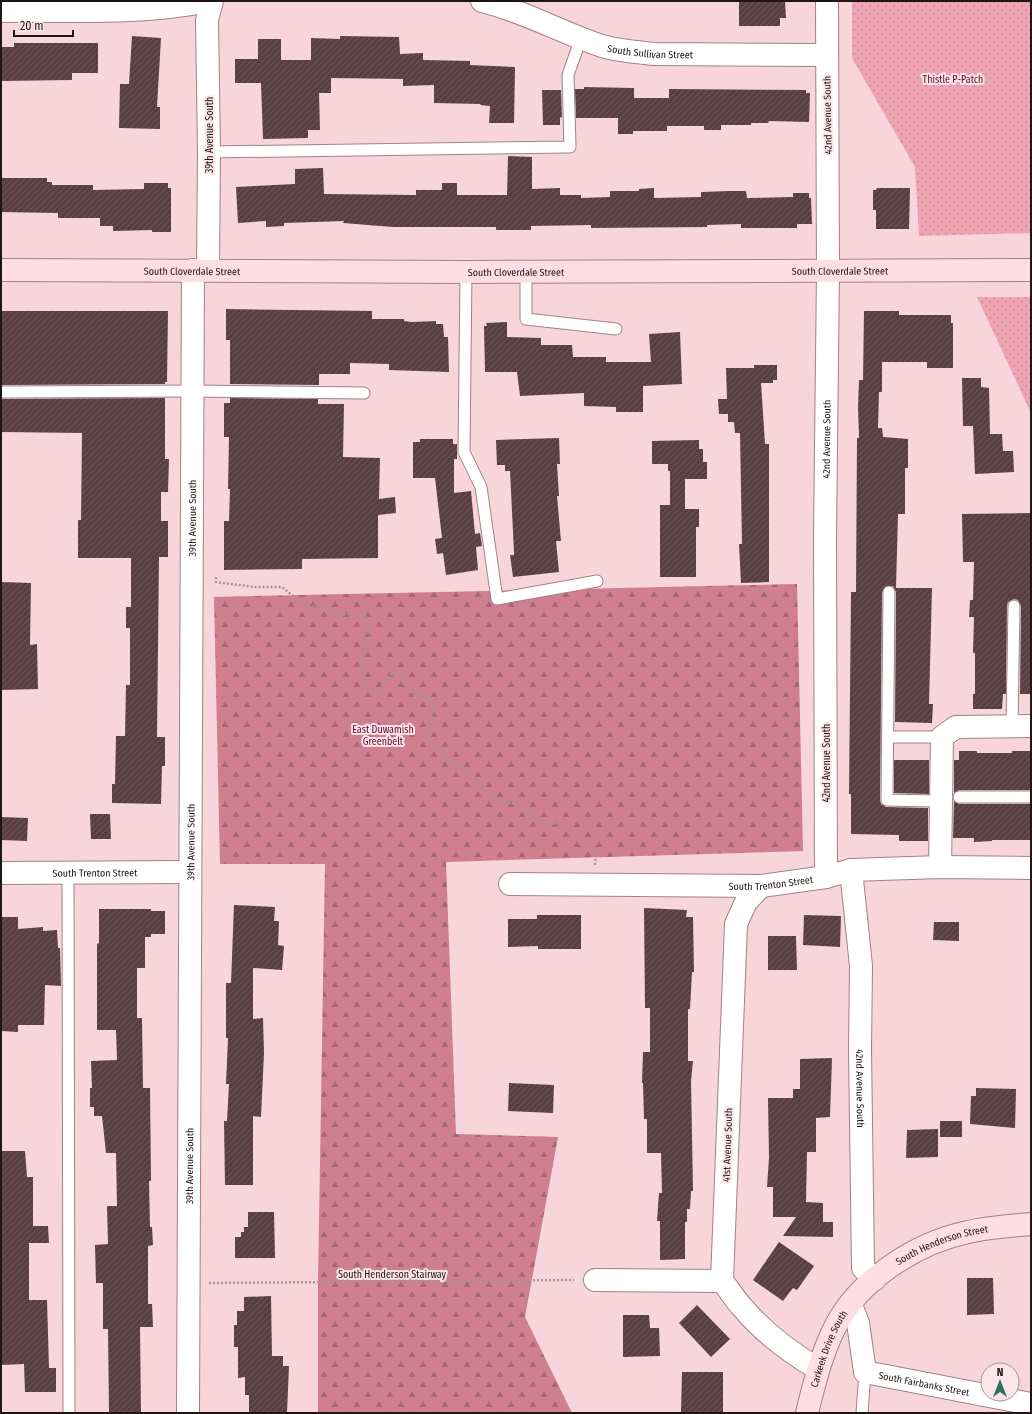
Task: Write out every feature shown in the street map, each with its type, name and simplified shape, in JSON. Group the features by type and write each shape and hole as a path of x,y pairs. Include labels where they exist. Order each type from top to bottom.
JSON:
{"street":[{"path":"1,11 143,10 183,6 208,1"},
{"name":"39th Avenue South","path":"188,1413 189,872 193,391 209,152 207,20 212,1"},
{"name":"South Sullivan Street","path":"482,1 531,17 604,47 654,54 826,54"},
{"name":"42nd Avenue South","path":"826,877 825,537 828,271 827,1"},
{"name":"South Cloverdale Street","path":"1,270 526,272 1031,270"},
{"path":"940,867 942,737 956,727 1021,726"},
{"name":"South Trenton Street","path":"510,884 761,886 826,877 851,870 940,867 1031,868"},
{"name":"42nd Avenue South","path":"851,870 861,966 860,1049 863,1292 858,1323 865,1372"},
{"name":"South Trenton Street","path":"1,873 189,872"},
{"name":"41st Avenue South","path":"722,1280 736,924 746,902 761,886"},
{"name":"South Henderson Street","path":"863,1292 897,1262 924,1246 968,1232 1031,1224"},
{"path":"595,1280 722,1280 742,1308 762,1327 798,1357 818,1369"},
{"name":"Carkeek Drive South","path":"807,1413 818,1369 835,1328 863,1292"},
{"name":"South Fairbanks Street","path":"865,1372 1031,1404"}],"lane":[{"path":"209,152 570,146 568,75 581,38"},
{"path":"466,272 464,452 481,487 497,599 597,581"},
{"path":"526,272 526,319 616,328"},
{"path":"1,392 193,391 364,393"},
{"path":"889,592 887,800 932,801"},
{"path":"1014,606 1021,726"},
{"path":"888,737 942,737"},
{"path":"960,797 1031,797"},
{"path":"68,873 69,1413"},
{"name":"42nd Avenue South","path":"862,1413 865,1372"}],"path":[{"path":"216,577 216,582 282,587 303,604 345,614 366,615 369,638 362,658 364,677 370,693 381,689 390,674 402,674 414,696 426,696 434,707 427,737 446,757 464,768 482,788 501,800 522,806 544,824 558,823 573,835 590,843 596,853 589,885"},
{"name":"South Henderson Stairway","path":"188,1283 595,1280"}],"green space":[{"name":"Thistle P-Patch","path":"852,1 1031,1 1031,233 919,236 915,167 852,58"},
{"path":"977,297 1031,297 1031,413"},
{"name":"East Duwamish Greenbelt","path":"797,584 803,851 446,862 456,1134 558,1137 525,1317 572,1413 318,1413 318,1282 325,864 220,864 214,597"}],"building":[{"path":"739,1 785,1 786,18 780,18 780,26 739,26"},
{"path":"132,36 161,38 157,107 160,107 160,129 119,128 120,84 129,84"},
{"path":"340,36 399,37 400,54 423,53 423,60 470,61 470,65 515,67 514,123 489,123 490,106 480,105 481,104 434,103 434,85 403,86 403,79 331,78 331,93 319,93 320,130 308,130 308,138 263,139 261,83 235,83 235,59 258,59 258,39 281,39 281,60 311,60 311,38 340,39"},
{"path":"14,43 98,43 98,73 72,73 72,80 1,81 1,47 14,47"},
{"path":"584,87 634,88 634,98 669,98 669,89 806,90 806,93 810,93 809,122 769,121 768,123 751,123 751,125 721,125 721,130 704,130 704,126 667,126 667,131 633,131 633,134 618,134 618,118 576,118 575,89 584,89"},
{"path":"542,90 561,90 562,118 560,117 560,125 543,125"},
{"path":"508,156 532,157 532,189 560,188 560,195 581,195 581,198 610,197 610,191 639,191 639,189 654,188 654,198 701,197 701,192 729,191 746,191 747,198 793,197 793,193 809,193 809,198 811,198 812,224 797,224 797,228 741,228 741,224 707,225 707,227 591,228 591,225 531,226 531,230 496,230 496,227 393,227 343,223 344,221 284,223 284,226 266,227 266,221 238,223 236,187 295,184 295,169 323,168 324,194 416,195 416,190 442,190 442,183 457,183 457,195 507,195"},
{"path":"1,178 47,178 47,182 52,182 52,185 93,185 93,190 144,189 144,183 168,183 168,188 171,188 171,232 152,232 152,230 113,231 113,226 100,226 100,218 58,218 58,213 1,212"},
{"path":"877,188 910,188 909,229 876,229 876,210 873,210 873,190 876,190"},
{"path":"226,309 372,311 372,319 404,319 404,321 411,322 436,321 436,324 443,324 444,337 448,337 449,372 389,370 389,364 350,363 350,374 319,374 319,385 230,384 230,340 226,340"},
{"path":"1,311 168,311 167,382 165,382 165,384 1,385"},
{"path":"864,311 899,311 899,315 951,315 951,323 953,323 953,368 927,368 927,362 882,362 882,392 879,392 878,428 882,428 883,437 908,439 908,468 905,468 905,514 898,514 896,588 932,588 929,704 933,704 932,723 895,722 896,592 893,586 886,586 882,592 880,800 881,804 886,807 928,808 928,841 899,841 899,835 851,834 851,794 849,794 851,592 856,592 857,438 859,438 859,380 863,380"},
{"path":"507,322 507,337 541,338 541,345 572,345 573,357 606,357 606,362 651,362 649,334 680,332 682,384 643,386 643,412 616,412 616,407 584,406 584,393 520,396 517,372 485,372 484,326 487,326 486,323"},
{"path":"754,365 777,365 777,380 773,380 773,383 761,383 765,444 769,444 769,582 741,583 739,544 742,544 740,433 735,433 734,422 728,422 728,414 719,414 718,399 727,399 726,368 754,368"},
{"path":"962,378 981,378 981,387 989,388 990,434 1002,434 1003,451 1013,451 1014,472 975,474 973,426 963,426"},
{"path":"165,398 165,459 169,459 168,492 161,492 161,521 168,521 168,557 159,557 157,737 165,737 165,766 162,766 161,804 112,803 112,784 115,784 116,736 125,736 126,685 130,685 130,628 126,628 126,607 131,607 131,558 78,558 78,520 81,520 82,433 1,432 1,399"},
{"path":"230,398 318,399 318,404 344,404 343,457 380,458 379,499 395,497 396,513 378,515 378,558 302,559 302,569 224,570 224,521 229,521 230,489 228,489 229,437 224,437 224,403 230,403"},
{"path":"559,438 560,464 557,464 559,496 557,496 561,541 556,541 559,572 513,577 510,555 514,555 514,552 510,471 505,471 505,465 497,465 496,440"},
{"path":"420,439 453,439 453,444 457,444 457,459 454,459 454,493 471,491 475,534 480,533 482,546 476,547 478,570 446,575 443,553 437,554 435,539 442,538 435,478 413,478 413,442 420,442"},
{"path":"699,440 699,449 703,449 703,462 707,462 707,479 685,479 685,509 699,509 699,527 696,527 696,577 660,577 660,505 670,505 670,471 668,471 668,464 652,464 652,441"},
{"path":"1031,513 1031,694 1020,694 1021,606 1018,600 1014,599 1008,602 1007,606 1006,694 1003,694 1002,709 973,709 973,694 975,694 975,653 973,653 974,617 969,617 970,600 973,600 974,562 963,562 962,514"},
{"path":"1,582 31,583 30,645 37,644 38,689 1,690"},
{"path":"959,751 977,751 977,753 1012,753 1012,751 1031,751 1031,790 959,790 954,793 954,760 959,760"},
{"path":"894,760 929,760 929,794 894,793"},
{"path":"954,801 959,804 1031,804 1030,840 992,840 974,842 974,838 953,838"},
{"path":"90,814 110,814 111,839 91,839"},
{"path":"1,817 28,818 27,841 1,840"},
{"path":"234,905 275,907 274,921 279,921 278,945 284,946 282,970 253,968 253,1019 263,1018 264,1053 261,1117 253,1116 253,1185 225,1185 224,1121 227,1121 229,1084 226,1084 228,1038 226,1038 226,983 231,983"},
{"path":"644,908 687,910 686,917 693,917 694,972 692,972 690,1009 688,1009 688,1061 693,1061 691,1081 693,1191 691,1191 690,1209 687,1209 687,1222 685,1222 685,1259 660,1260 660,1221 657,1221 659,1193 662,1193 661,1153 647,1153 647,1119 644,1119 642,1083 643,1052 650,1052 650,1008 645,1008"},
{"path":"99,909 151,909 151,911 165,911 165,934 151,934 151,937 145,937 145,968 137,968 137,1018 142,1018 143,1088 150,1088 151,1181 149,1181 150,1227 152,1227 153,1245 148,1246 148,1304 152,1304 153,1327 140,1327 141,1413 109,1413 108,1329 103,1329 103,1283 96,1283 95,1245 108,1244 107,1206 117,1206 116,1153 106,1153 102,1116 94,1116 94,1107 90,1107 90,1088 92,1088 91,1061 117,1060 116,1030 97,1030 97,944 99,943"},
{"path":"537,915 581,915 581,949 538,949 538,946 508,947 508,919 537,919"},
{"path":"804,915 841,916 840,947 803,945"},
{"path":"1,917 18,917 18,929 43,927 43,931 57,930 58,948 60,948 61,986 45,985 44,1025 18,1025 18,1032 1,1031"},
{"path":"934,922 959,922 959,941 933,940"},
{"path":"768,936 796,936 797,970 768,970"},
{"path":"832,1058 830,1117 816,1118 816,1152 807,1152 806,1202 823,1203 823,1222 833,1222 833,1237 783,1236 796,1217 773,1217 773,1187 767,1187 769,1158 768,1098 793,1098 793,1089 800,1089 800,1059"},
{"path":"509,1083 554,1085 553,1113 508,1111"},
{"path":"976,1088 1016,1089 1015,1128 970,1124 971,1096 976,1096"},
{"path":"940,1121 962,1121 962,1137 940,1137"},
{"path":"938,1129 938,1157 906,1158 907,1130"},
{"path":"1,1151 25,1151 27,1177 33,1177 33,1226 48,1226 49,1243 29,1243 29,1300 47,1300 49,1368 56,1368 56,1392 25,1392 24,1364 1,1365"},
{"path":"248,1212 274,1212 275,1258 235,1258 235,1237 241,1237 241,1232 244,1232 244,1227 248,1227"},
{"path":"779,1242 814,1266 797,1290 793,1288 783,1301 753,1280"},
{"path":"967,1278 993,1278 994,1314 967,1315"},
{"path":"271,1296 272,1356 283,1356 283,1366 289,1366 287,1413 249,1413 249,1395 245,1395 245,1377 238,1378 238,1347 234,1347 234,1325 237,1325 237,1311 244,1311 244,1297"},
{"path":"697,1305 730,1339 711,1357 679,1323"},
{"path":"623,1315 649,1315 650,1328 659,1328 660,1356 623,1357"},
{"path":"682,1372 723,1372 723,1413 681,1413"}]}
